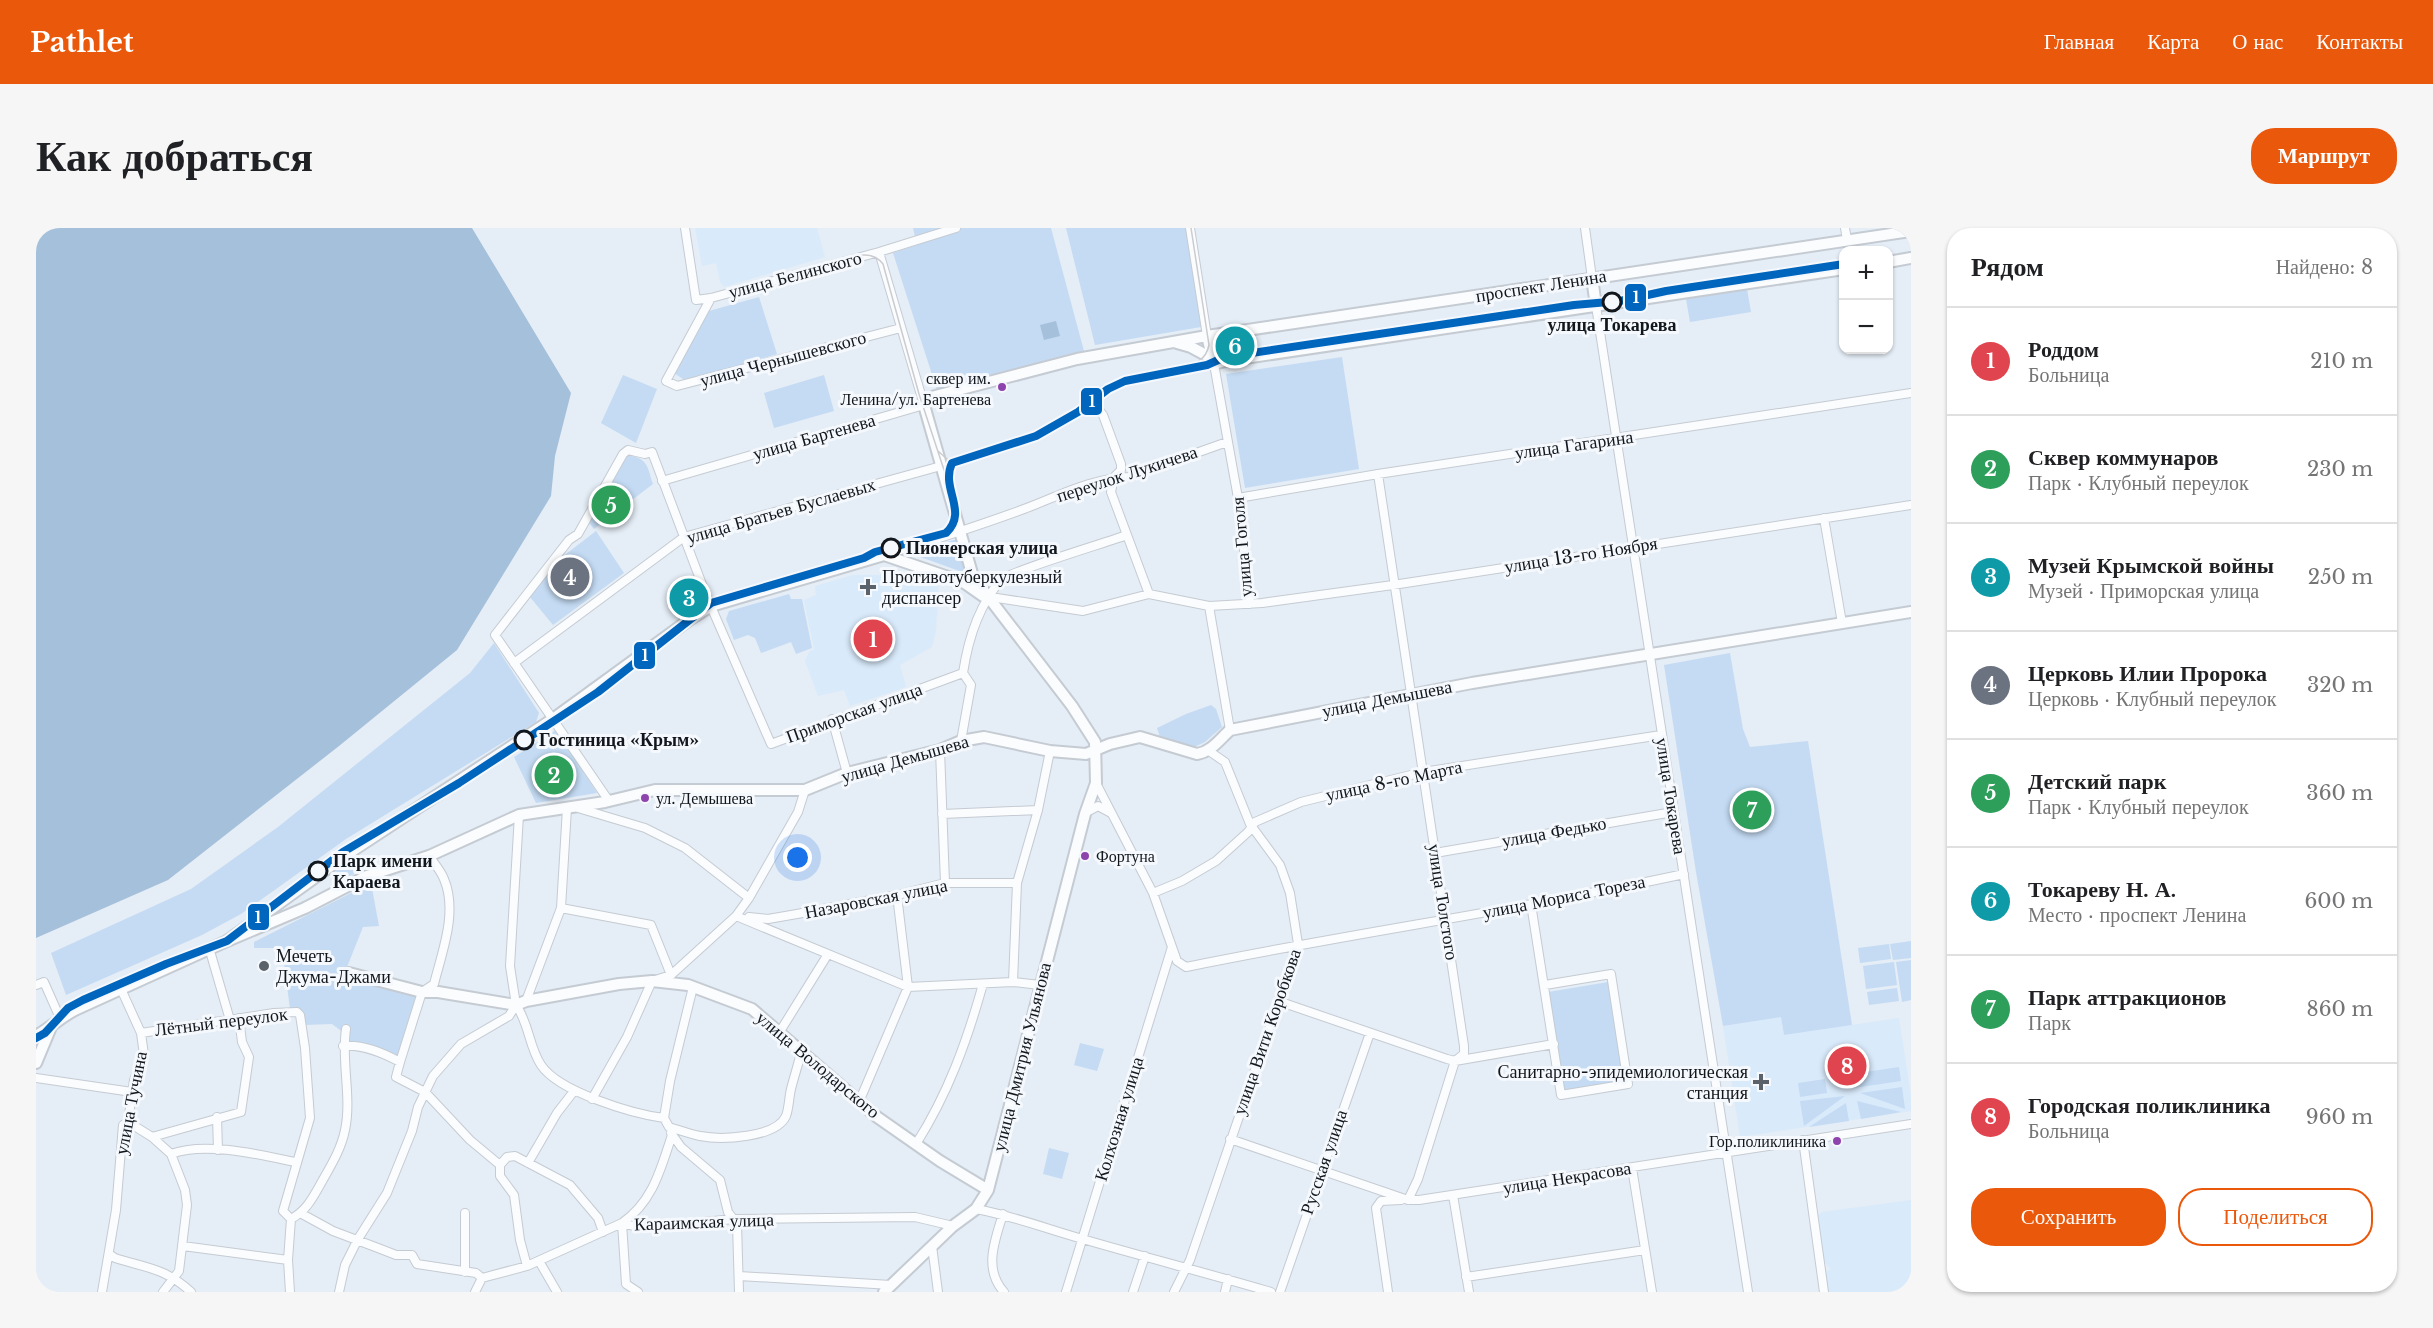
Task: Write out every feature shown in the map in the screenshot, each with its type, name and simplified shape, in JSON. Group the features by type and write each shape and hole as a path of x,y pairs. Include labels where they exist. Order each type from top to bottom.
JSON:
{"street":[{"path":"685,228 696,300 711,298"},
{"name":"улица Белинского","path":"711,298 879,252 956,228"},
{"path":"1190,228 1213,362"},
{"name":"улица Токарева","path":"1585,228 1748,1292"},
{"path":"1845,228 1847,240"},
{"name":"проспект Ленина","path":"1174,342 1911,231"},
{"path":"879,252 960,531 968,580"},
{"path":"1893,261 1911,258"},
{"name":"проспект Ленина","path":"1174,342 1191,347 1213,362 1225,361 1839,270"},
{"name":"улица Чернышевского","path":"711,298 666,381 677,386 902,328"},
{"name":"улица Бартенева","path":"662,482 924,405 935,396 1057,363 1174,342"},
{"name":"улица Гоголя","path":"1209,606 1250,604 1238,498 1213,362"},
{"name":"улица Гагарина","path":"1238,498 1378,474 1911,393"},
{"path":"1095,405 1103,415 1121,464 1121,470 1114,477 1111,492 1149,594"},
{"name":"переулок Лукичева","path":"884,555 960,531 1092,482 1114,477 1129,477 1227,442"},
{"name":"Приморская улица","path":"514,663 495,635 569,540 578,534 623,454 628,450 645,454 652,452 711,606 771,744 832,719 963,673"},
{"name":"улица Братьев Буслаевых","path":"514,663 684,537 941,466"},
{"name":"улица Толстого","path":"1378,474 1464,1047 1464,1054 1455,1061 1418,1179 1408,1200"},
{"name":"улица 13-го Ноября","path":"1250,604 1394,585 1911,505"},
{"path":"1824,518 1842,623"},
{"path":"961,741 971,686 963,673 968,642 979,614 1002,579 1126,535"},
{"path":"36,1036 60,1018 210,951 227,941 346,855 553,719 711,606 884,555 968,580 988,599 1072,706 1095,742 1096,783 1153,893 1172,947"},
{"path":"988,599 998,598 1083,612 1149,594 1209,606 1230,730 1209,751"},
{"name":"улица Демышева","path":"1230,730 1411,693 1911,612"},
{"path":"514,663 612,801 611,809 615,818"},
{"path":"832,719 847,773"},
{"name":"улица 8-го Марта","path":"1153,893 1203,869 1235,844 1255,822 1301,802 1423,772 1661,735"},
{"name":"улица Демышева","path":"227,941 305,909 367,876 429,856 519,815 612,801 654,790 805,790 847,773 940,750 961,741 984,737 1050,751 1086,754 1140,737 1197,754 1209,751"},
{"path":"940,750 945,883"},
{"path":"1013,982 1017,883 1038,810 1050,751"},
{"name":"улица Вити Коробкова","path":"1174,1292 1190,1260 1298,944 1290,893 1280,865 1252,826 1225,762 1209,751"},
{"name":"улица Дмитрия Ульянова","path":"887,1288 953,1226 976,1209 988,1190 1085,814 1096,783"},
{"path":"592,1099 627,1037 652,981 671,975 736,915 749,898 798,812 805,790"},
{"path":"1085,814 1098,806 1112,814"},
{"path":"339,1292 345,1265 358,1239 387,1193 412,1131 418,1107 433,1076 461,1044 509,1016 521,1003 561,908 569,807 645,828 685,848 749,898"},
{"path":"942,814 1038,810"},
{"name":"улица Федько","path":"1435,852 1673,812"},
{"path":"519,815 510,966 523,1014 542,1067 574,1091 592,1099 664,1118"},
{"path":"429,856 444,879 449,899 449,921 434,984 422,992 396,1077 425,1092 470,1140 500,1165"},
{"name":"улица Мориса Тореза","path":"1172,947 1177,961 1186,967 1298,944 1531,904 1684,874"},
{"name":"Назаровская улица","path":"736,915 768,918 897,895 945,883 1017,883"},
{"path":"859,1102 908,987 897,895"},
{"path":"1531,904 1561,1095 1628,1084 1611,974 1545,985"},
{"path":"561,908 651,925 671,975"},
{"path":"736,915 908,987 1013,982 1040,985"},
{"name":"Колхозная улица","path":"1066,1292 1172,947"},
{"path":"152,1137 241,1112 249,1057 210,951"},
{"path":"779,1033 828,954"},
{"name":"улица Володарского","path":"349,973 422,992 521,1003 619,984 652,981 693,987 752,1009 859,1102 916,1144 988,1190"},
{"path":"36,985 44,982 60,1018"},
{"path":"916,1144 949,1083 966,1042 983,984"},
{"path":"693,987 670,1081 664,1118 681,1147 720,1180 728,1212 737,1224 739,1292"},
{"name":"улица Тучина","path":"102,1292 116,1210 123,1125 128,1122 134,1080 144,1055 141,1033 121,990"},
{"path":"1278,1001 1455,1061 1554,1044"},
{"name":"Лётный переулок","path":"141,1033 297,1012 300,1015 306,1048 310,1118 295,1162"},
{"path":"36,1063 51,1027"},
{"path":"291,1219 302,1214 340,1149 346,1129 347,1101 343,1046 346,1029"},
{"name":"Русская улица","path":"1280,1292 1370,1033"},
{"path":"343,1046 355,1045 387,1055 400,1062"},
{"path":"671,1131 712,1138 767,1132 786,1117 801,1053"},
{"path":"36,1078 132,1092"},
{"path":"528,1163 552,1122 574,1091"},
{"path":"217,1117 218,1150"},
{"path":"128,1122 152,1137 171,1154 185,1190 187,1205 179,1271 163,1292"},
{"name":"улица Некрасова","path":"1230,1139 1408,1200 1632,1168 1911,1124"},
{"path":"638,1292 626,1284 622,1223 634,1215 648,1198 671,1131"},
{"path":"1803,1140 1824,1292"},
{"path":"171,1154 185,1150 218,1150 295,1162 283,1211 291,1219 288,1260 290,1292"},
{"path":"527,1266 520,1240 514,1195 500,1176 500,1165 507,1157 515,1156 573,1187 598,1218 603,1232"},
{"path":"1632,1168 1652,1292"},
{"path":"1453,1195 1468,1292"},
{"path":"1388,1292 1376,1208 1381,1201 1408,1200"},
{"path":"976,1209 1003,1214 1271,1292"},
{"path":"465,1213 465,1272"},
{"path":"302,1214 333,1231 396,1255 412,1255 417,1264 476,1273 482,1278 475,1292"},
{"path":"1003,1214 992,1259 996,1281 1004,1292"},
{"name":"Караимская улица","path":"482,1278 527,1266 622,1223 641,1228 734,1219 915,1217 953,1226"},
{"path":"183,1246 288,1260"},
{"path":"932,1246 938,1292"},
{"path":"1466,1277 1645,1250"},
{"path":"109,1254 114,1258 165,1272 191,1292"},
{"path":"1133,1292 1145,1256"},
{"path":"539,1261 557,1292"},
{"path":"739,1276 887,1288"},
{"path":"1225,1292 1228,1279"}],"shaded area":[{"path":"36,228 472,228 571,393 555,456 551,496 457,650 168,880 36,938"},
{"path":"695,228 817,228 825,257 724,287 720,282 716,263 702,266"},
{"path":"913,228 1051,228 1084,351 937,390 893,253 917,245"},
{"path":"1066,228 1186,228 1201,327 1095,345"},
{"path":"1747,289 1751,312 1690,322 1686,299"},
{"path":"759,297 777,354 686,381 674,373 709,311"},
{"path":"1056,321 1060,336 1044,340 1040,325"},
{"path":"1342,357 1359,469 1245,488 1226,374"},
{"path":"623,375 657,389 636,443 601,423"},
{"path":"824,375 834,411 774,428 764,393"},
{"path":"628,455 644,461 653,484 594,529 588,521"},
{"path":"596,531 624,573 553,625 530,597 557,561"},
{"path":"957,539 966,567 962,572 915,555 917,551"},
{"path":"853,575 928,575 939,578 936,631 932,647 900,665 906,687 850,706 844,690 818,696 805,661 809,652 814,649 804,600 816,595 815,586"},
{"path":"789,594 791,599 802,599 812,648 796,654 791,642 761,653 755,638 748,635 734,640 726,619 729,611"},
{"path":"494,643 539,713 536,722 346,839 241,914 202,935 66,995 51,953 191,889 278,827 470,673"},
{"path":"1730,653 1743,729 1750,747 1808,741 1852,1025 1784,1035 1781,1017 1723,1026 1696,872 1664,665"},
{"path":"1211,705 1216,709 1222,727 1205,742 1194,747 1160,737 1157,728"},
{"path":"556,730 597,793 536,803 514,757"},
{"path":"356,858 360,871 342,880 336,871"},
{"path":"371,883 379,926 363,927 347,967 347,973 420,993 399,1059 343,1043 344,1033 332,1024 305,1025 299,1012 290,1009 284,963 278,948 254,948 254,942"},
{"path":"1911,941 1911,958 1893,960 1890,944"},
{"path":"1889,944 1891,959 1860,963 1858,948"},
{"path":"1911,960 1911,1000 1902,1002 1896,962"},
{"path":"1894,962 1897,985 1866,989 1863,966"},
{"path":"1608,982 1624,1083 1564,1092 1548,992"},
{"path":"1897,988 1899,1001 1869,1005 1867,992"},
{"path":"1781,1017 1784,1035 1899,1018 1911,1096 1911,1111 1740,1137 1723,1026"},
{"path":"1080,1043 1104,1049 1097,1071 1074,1065"},
{"path":"1899,1067 1901,1081 1854,1088 1852,1074"},
{"path":"1825,1079 1827,1093 1800,1097 1798,1083"},
{"path":"1902,1087 1905,1109 1860,1093"},
{"path":"1845,1096 1804,1126 1800,1101"},
{"path":"1857,1101 1901,1112 1861,1119"},
{"path":"1846,1103 1849,1121 1809,1127"},
{"path":"1049,1148 1069,1153 1062,1179 1043,1174"},
{"path":"1911,1200 1911,1292 1828,1292 1825,1272 1831,1269 1824,1262 1818,1215 1822,1212"}],"tram line":[{"path":"1179,370 1202,359 1209,345 1191,228"},
{"path":"835,262 854,256 867,255 873,256 883,264 919,394 947,479"},
{"path":"938,451 947,459 958,460"}],"transit line":[{"name":"1","path":"36,1038 45,1033 68,1008 83,1000 166,964 227,941 343,852 459,783 598,692 711,603 864,558 875,552 946,533 955,516 949,482 952,463 1036,436 1078,412 1108,389 1125,381 1207,365 1225,357 1574,305 1620,301 1666,291 1839,265"}],"place":[{"name":"улица Токарева","path":"1612,302"},
{"name":"Токареву Н. А.","path":"1235,346"},
{"name":"сквер им. Ленина/ул. Бартенева","path":"1002,387"},
{"name":"Детский парк","path":"611,505"},
{"name":"Пионерская улица","path":"891,548"},
{"name":"Церковь Илии Пророка","path":"570,577"},
{"name":"Противотуберкулезный диспансер","path":"868,587"},
{"name":"Музей Крымской войны","path":"689,598"},
{"name":"Роддом","path":"873,639"},
{"name":"Гостиница «Крым»","path":"524,740"},
{"name":"Сквер коммунаров","path":"554,775"},
{"name":"ул. Демышева","path":"645,798"},
{"name":"Парк аттракционов","path":"1752,810"},
{"name":"Фортуна","path":"1085,856"},
{"name":"Парк имени Караева","path":"318,871"},
{"name":"Мечеть Джума-Джами","path":"264,966"},
{"name":"Городская поликлиника","path":"1847,1066"},
{"name":"Санитарно-эпидемиологическая станция","path":"1761,1082"},
{"name":"Гор.поликлиника","path":"1837,1141"}]}
